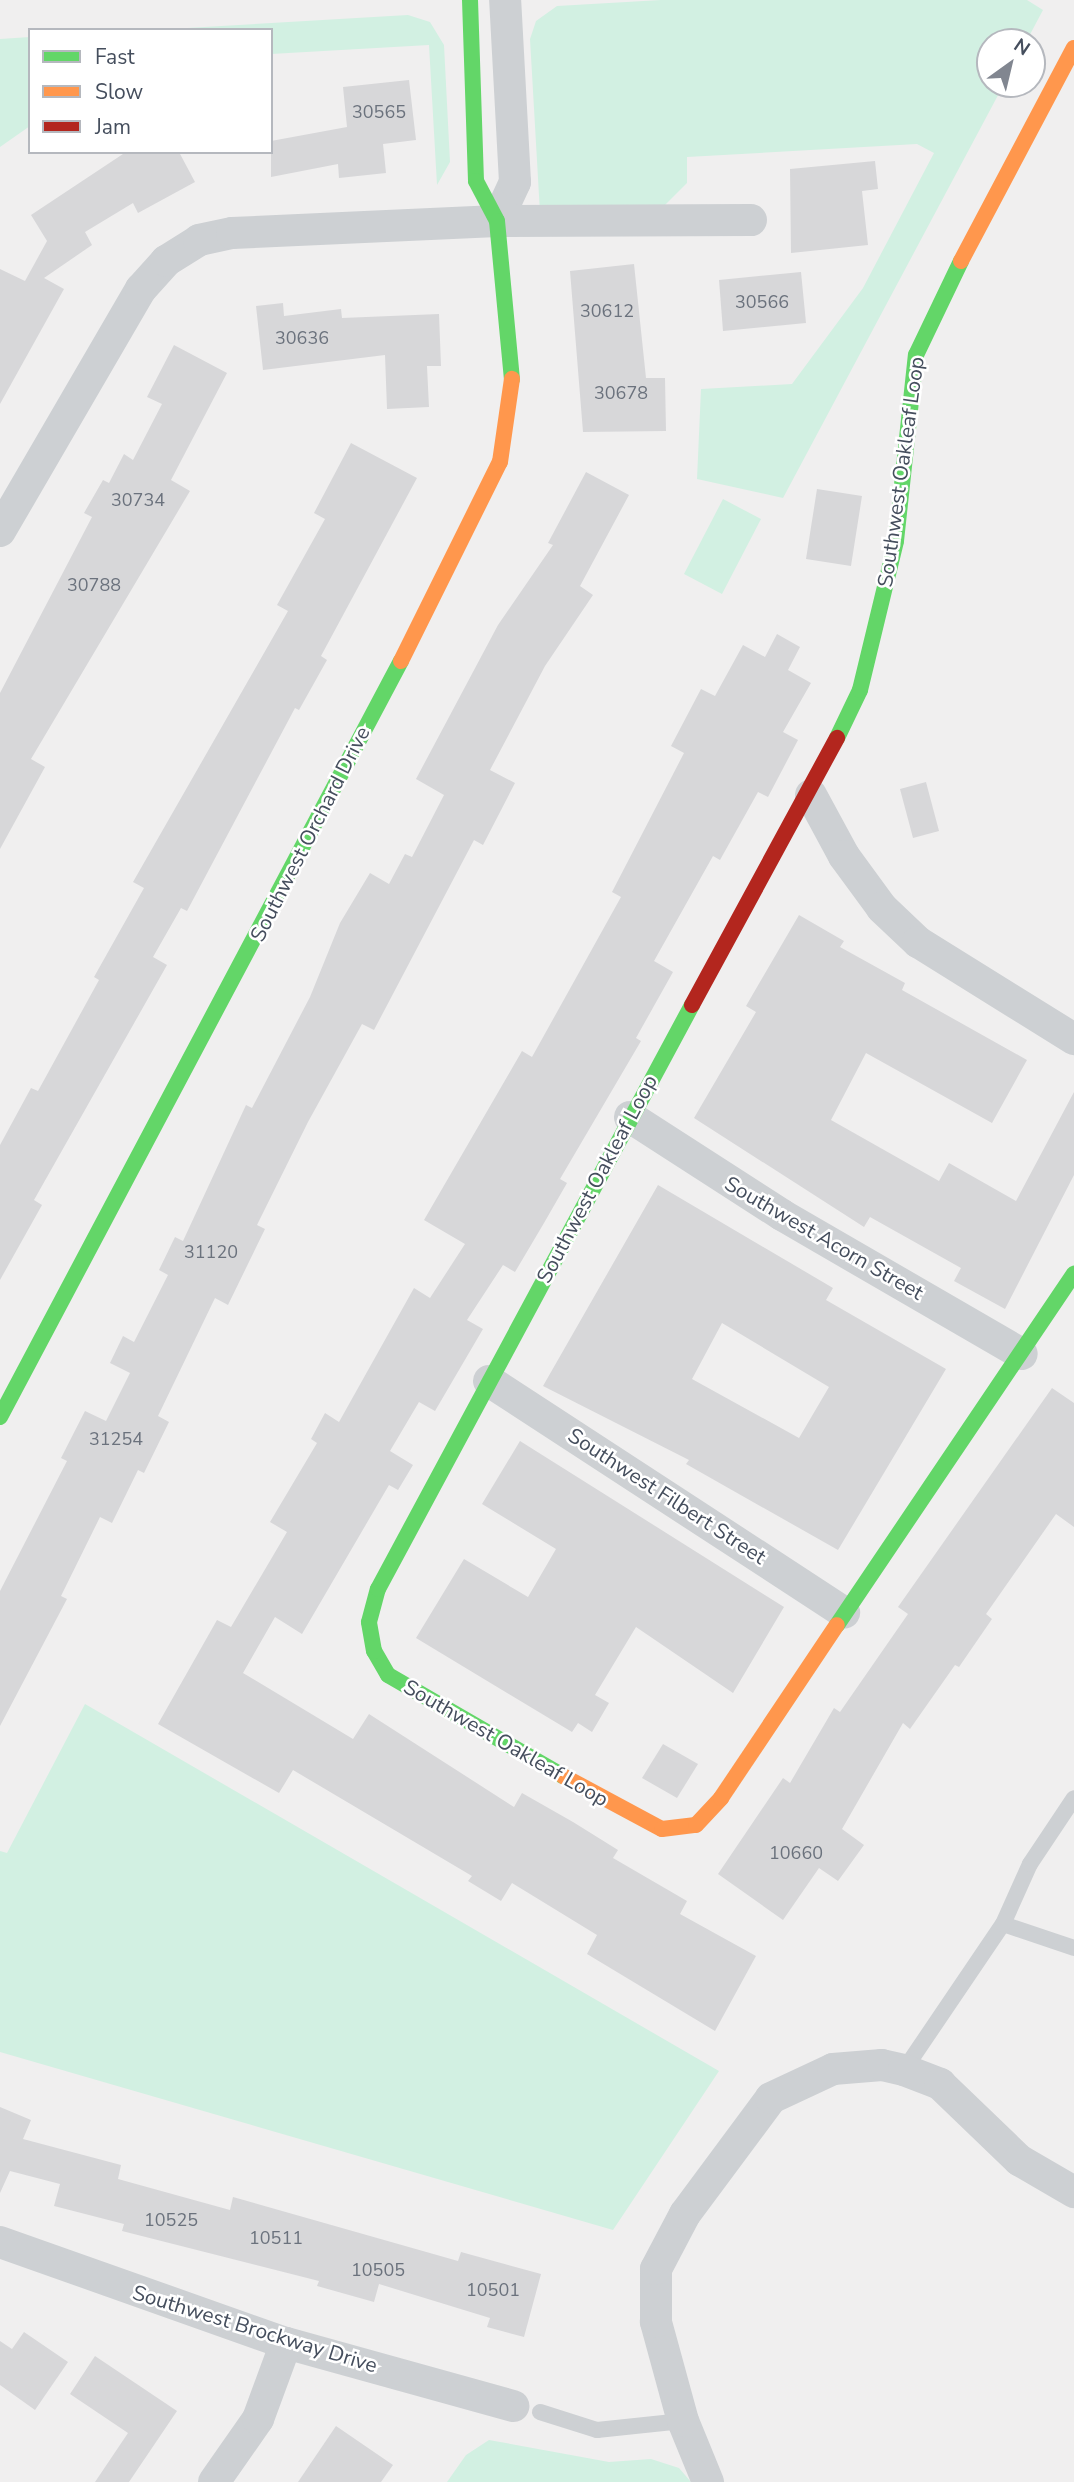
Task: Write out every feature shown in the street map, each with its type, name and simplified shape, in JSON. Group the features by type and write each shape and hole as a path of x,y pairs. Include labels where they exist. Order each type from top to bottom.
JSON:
{"street":[{"name":"Southwest Orchard Drive","path":"0,1417 469,534 500,462 513,390 497,221 476,181 470,0"},
{"path":"497,221 515,182 505,0"},
{"name":"Southwest Oakleaf Loop","path":"1074,48 926,326 916,355 896,541 881,614 860,690 811,795 630,1117 378,1589 369,1622 374,1651 388,1675 410,1691 662,1829 696,1825 721,1798 1074,1273"},
{"path":"0,531 141,289 166,261 199,240 232,233 497,221 751,220"},
{"path":"811,795 844,856 882,908 918,942 1074,1039"},
{"name":"Southwest Acorn Street","path":"630,1117 782,1215 1022,1354"},
{"name":"Southwest Filbert Street","path":"489,1381 845,1612"},
{"path":"708,2482 683,2421 652,2296 656,2269 685,2214 746,2126 788,2087 857,2065 904,2070 940,2084 1019,2160 1074,2192"},
{"name":"Southwest Brockway Drive","path":"0,2242 286,2343 527,2409"},
{"path":"214,2482 258,2419 286,2343"}],"lane":[{"path":"904,2070 1003,1924 1030,1864 1074,1797"},
{"path":"1003,1924 1074,1948"},
{"path":"527,2409 597,2430 683,2421"}],"green space":[{"path":"661,0 1027,0 1043,10 1033,28 976,28 976,98 997,98 783,498 697,479 701,389 792,384 863,288 934,153 917,144 687,157 687,183 665,205 540,213 530,39 536,21 557,6"},
{"path":"408,15 430,22 444,45 450,162 437,185 429,45 273,54 273,28 187,28"},
{"path":"28,37 28,127 0,147 0,39"},
{"path":"723,499 761,519 722,594 684,574"},
{"path":"85,1704 719,2071 613,2230 0,2052 0,1851 7,1853"},
{"path":"489,2440 609,2462 651,2459 679,2468 691,2482 447,2482 466,2455"}],"building":[{"path":"409,80 416,140 383,144 386,173 339,178 338,164 271,177 273,141 347,127 343,87"},
{"path":"123,154 180,154 195,182 138,213 133,203 85,232 92,245 44,278 64,289 0,404 0,269 25,281 47,241 31,215"},
{"path":"875,161 878,189 862,191 868,245 791,253 790,169"},
{"path":"634,264 646,378 665,378 666,431 583,432 570,271"},
{"path":"801,272 806,323 723,331 719,280"},
{"path":"283,303 284,316 341,309 342,318 439,314 441,366 427,366 429,407 387,409 385,355 263,370 256,306"},
{"path":"174,345 227,373 171,480 190,491 31,759 45,767 0,849 0,693 92,517 84,513 103,480 109,483 124,454 133,460 162,404 147,397"},
{"path":"351,443 417,478 321,656 327,660 299,710 295,708 187,911 181,908 153,957 167,965 34,1200 42,1205 0,1280 0,1145 31,1088 38,1091 99,980 94,977 144,888 133,882 288,611 277,605 325,519 314,513"},
{"path":"586,472 629,495 580,586 593,595 545,666 490,770 515,783 483,845 474,840 374,1030 362,1024 308,1122 257,1225 265,1229 228,1305 215,1298 158,1416 169,1422 144,1473 138,1470 112,1523 100,1517 61,1596 67,1599 0,1726 0,1591 67,1461 61,1458 85,1411 106,1421 130,1373 110,1363 123,1336 134,1342 168,1275 159,1270 175,1237 183,1241 246,1105 252,1108 310,997 340,923 370,873 389,884 405,854 412,857 444,795 416,779 498,625 553,545 548,543"},
{"path":"817,489 862,496 851,566 806,559"},
{"path":"777,634 800,647 788,670 811,683 783,732 798,740 768,797 758,792 720,860 713,856 654,961 673,972 636,1038 641,1041 560,1179 567,1183 515,1272 503,1265 467,1320 483,1329 435,1411 419,1402 390,1451 413,1465 398,1490 389,1485 302,1634 275,1617 243,1673 353,1739 369,1714 514,1807 522,1793 573,1822 618,1850 613,1858 687,1901 680,1914 756,1956 715,2031 587,1954 597,1935 512,1883 501,1901 468,1881 472,1876 293,1770 279,1793 158,1724 217,1620 231,1627 287,1532 270,1522 317,1443 311,1439 325,1413 339,1422 414,1288 430,1298 465,1244 424,1220 522,1051 532,1057 621,897 612,892 684,753 671,746 701,689 715,696 743,645 765,657"},
{"path":"926,782 939,831 913,838 900,789"},
{"path":"799,915 844,941 840,947 905,983 902,990 1027,1060 992,1123 866,1053 831,1120 939,1181 949,1163 1016,1201 1074,1092 1074,1175 1005,1309 954,1281 961,1268 870,1217 864,1227 694,1118 756,1012 746,1006"},
{"path":"658,1185 833,1288 826,1300 946,1369 838,1550 686,1464 689,1460 543,1386","holes":["722,1323 829,1387 799,1438 692,1379"]},
{"path":"1052,1388 1074,1403 1074,1527 1056,1514 986,1614 992,1619 959,1667 955,1665 910,1729 903,1723 842,1829 864,1845 838,1881 819,1868 783,1920 718,1874 783,1778 790,1783 834,1708 840,1712 908,1614 898,1607"},
{"path":"520,1441 784,1607 733,1693 636,1627 595,1695 609,1703 592,1732 578,1723 572,1732 416,1638 464,1559 528,1597 556,1549 482,1504"},
{"path":"663,1744 698,1764 677,1798 642,1778"},
{"path":"0,2107 31,2120 23,2139 121,2165 118,2179 230,2210 233,2197 458,2261 461,2252 541,2274 524,2337 487,2327 490,2318 379,2284 374,2302 317,2286 319,2281 122,2231 124,2224 54,2206 60,2184 10,2171 0,2193"},
{"path":"24,2332 68,2362 35,2410 0,2385 0,2341 12,2349"},
{"path":"95,2356 177,2411 129,2482 95,2482 128,2433 70,2394"},
{"path":"336,2426 393,2465 381,2482 298,2482"}],"traffic: fast":[{"path":"470,0 476,181 497,221 512,379"},
{"path":"837,738 860,690 896,541 916,355 961,261"},
{"path":"0,1417 401,661"},
{"path":"563,1776 388,1675 374,1651 369,1622 378,1589 692,1005"},
{"path":"837,1625 1074,1273"}],"traffic: slow":[{"path":"961,261 1074,48"},
{"path":"401,661 500,462 512,379"},
{"path":"563,1776 662,1829 696,1825 721,1798 837,1625"}],"traffic: jam":[{"path":"692,1005 837,738"}]}
